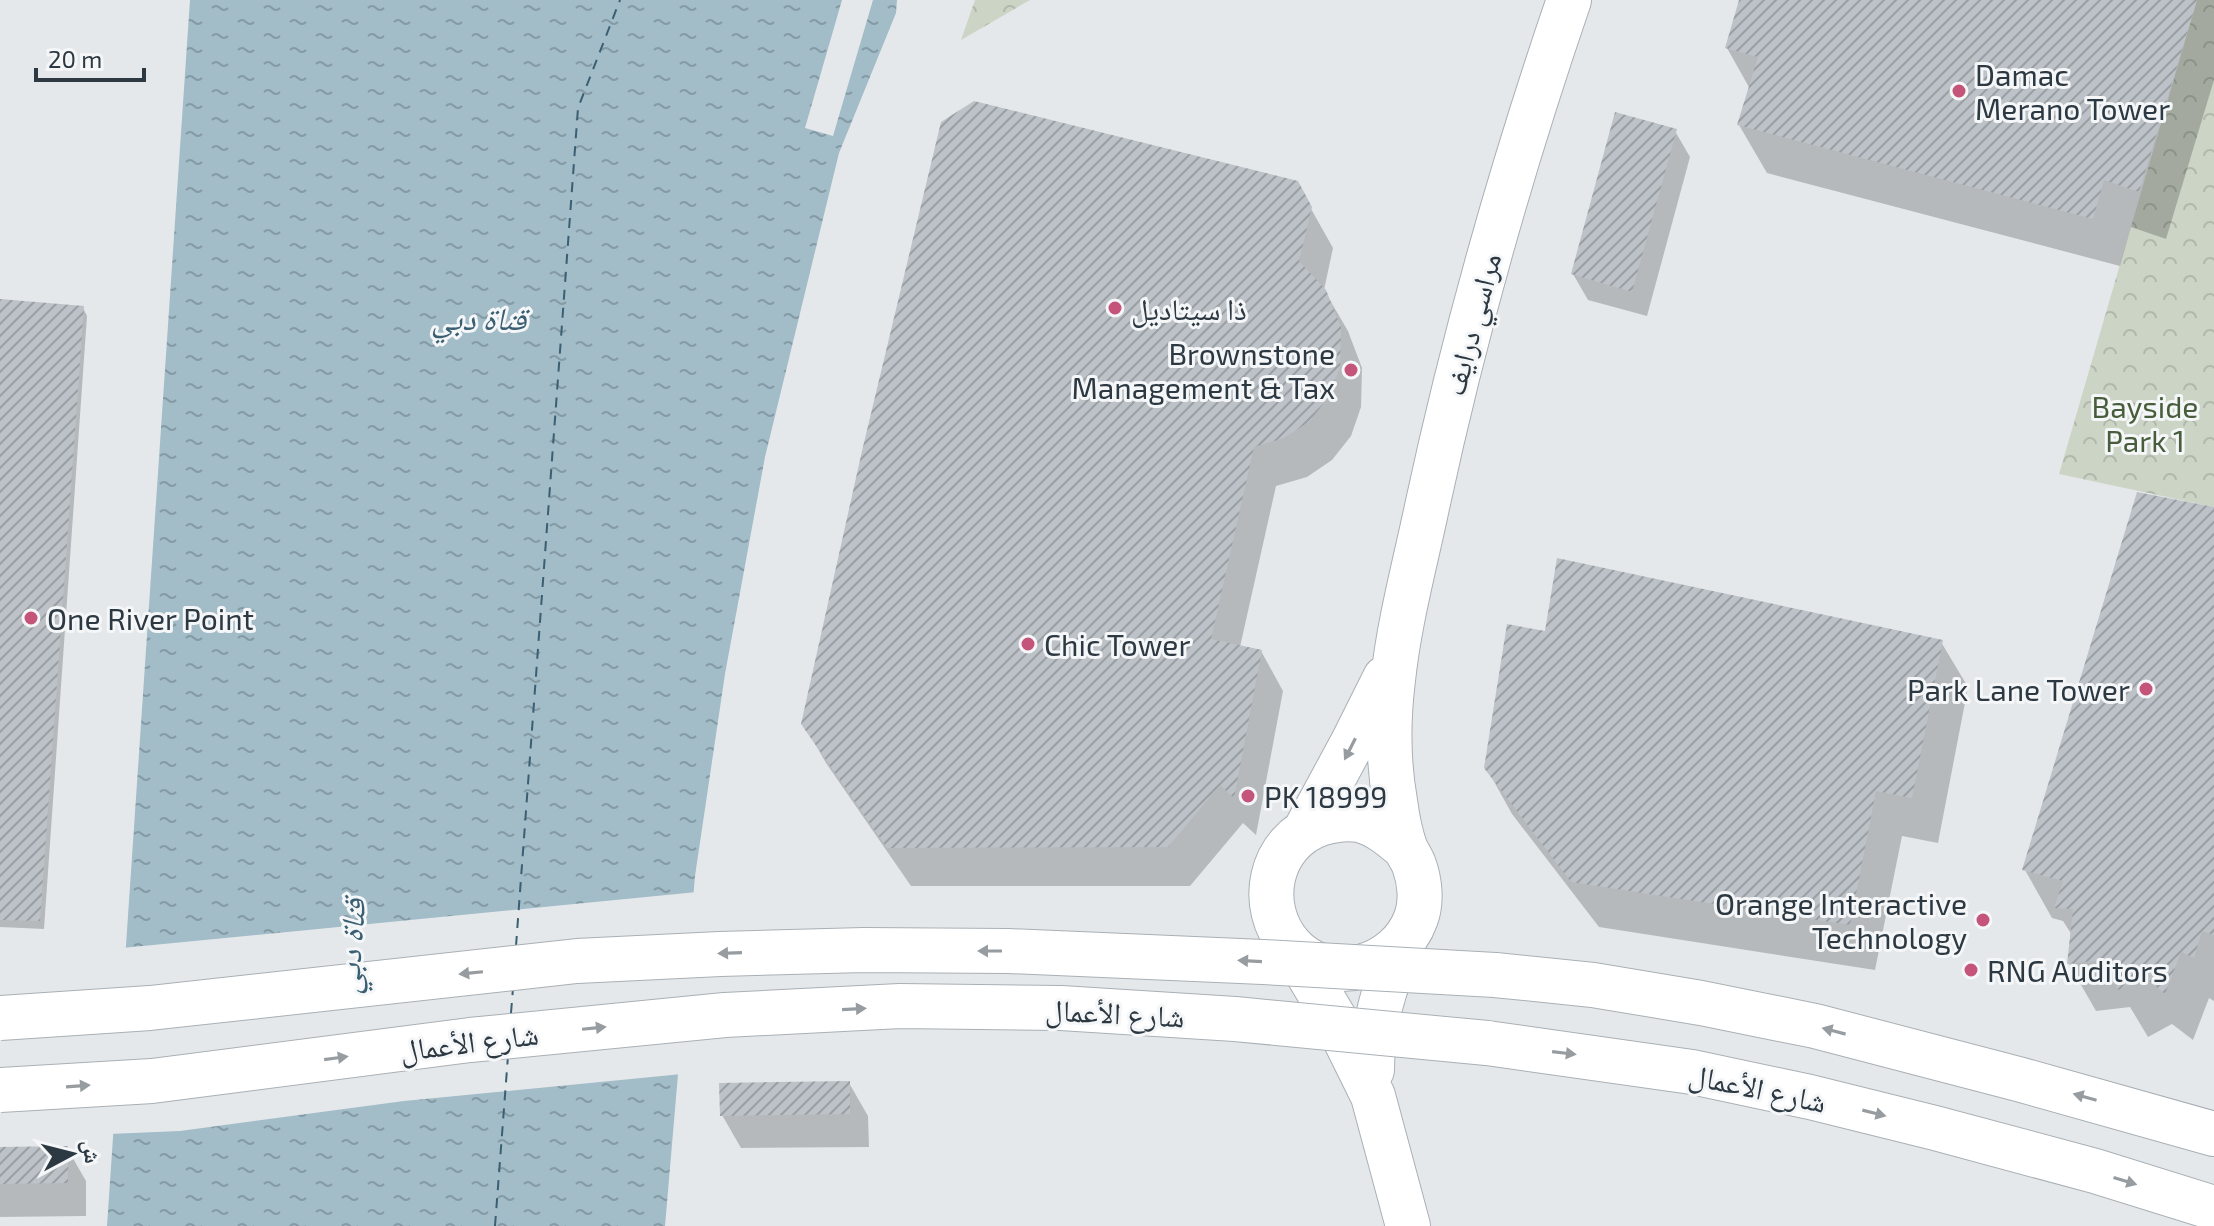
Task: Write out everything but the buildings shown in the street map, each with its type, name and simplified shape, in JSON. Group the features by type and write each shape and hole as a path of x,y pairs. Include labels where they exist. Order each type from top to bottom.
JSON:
{"street":[{"name":"مراسي درايف","path":"1405,848 1394,800 1390,751 1390,702 1396,653 1436,464 1468,335 1522,142 1569,0"},
{"name":"مراسي درايف","path":"1306,829 1396,653"},
{"path":"1373,1096 1372,1057 1377,1018 1387,980 1418,915 1419,881 1405,848 1384,830 1359,820 1332,820 1306,829 1289,844 1276,864 1270,885 1271,908 1279,930 1336,1021 1373,1096 1408,1226"},
{"path":"1293,948 1309,961 1328,968 1349,970 1369,966 1387,957 1402,944"},
{"name":"شارع الأعمال","path":"0,1018 150,1008 577,961 720,954 864,950 1008,951 1248,961 1495,975 1593,985 1701,1003 1815,1026 2214,1134"},
{"name":"شارع الأعمال","path":"0,1090 152,1081 470,1040 725,1015 900,1006 1061,1008 1235,1019 1487,1043 1692,1072 1935,1128 2095,1171 2214,1208"}],"green space":[{"path":"975,0 1030,0 961,40"},
{"name":"Bayside Park 1","path":"2197,0 2214,0 2214,507 2059,474"}],"water":[{"name":"قناة دبي","path":"190,0 897,0 896,13 839,153 765,457 725,674 695,876 665,1226 107,1226"}],"pier":[{"path":"842,0 873,0 833,136 805,128"},
{"path":"697,892 682,1074 404,1101 180,1131 109,1134 122,948"}],"ferry route":[{"path":"516,946 578,108 620,0"},
{"path":"511,1013 513,988"},
{"path":"495,1226 508,1056"}],"place":[{"name":"Damac Merano Tower","path":"1959,91"},
{"name":"ذا سيتاديل","path":"1115,308"},
{"name":"Brownstone Management & Tax","path":"1351,370"},
{"name":"One River Point","path":"31,618"},
{"name":"Chic Tower","path":"1028,644"},
{"name":"Park Lane Tower","path":"2146,689"},
{"name":"PK 18999","path":"1248,796"},
{"name":"Orange Interactive Technology","path":"1983,920"},
{"name":"RNG Auditors","path":"1971,970"}]}
